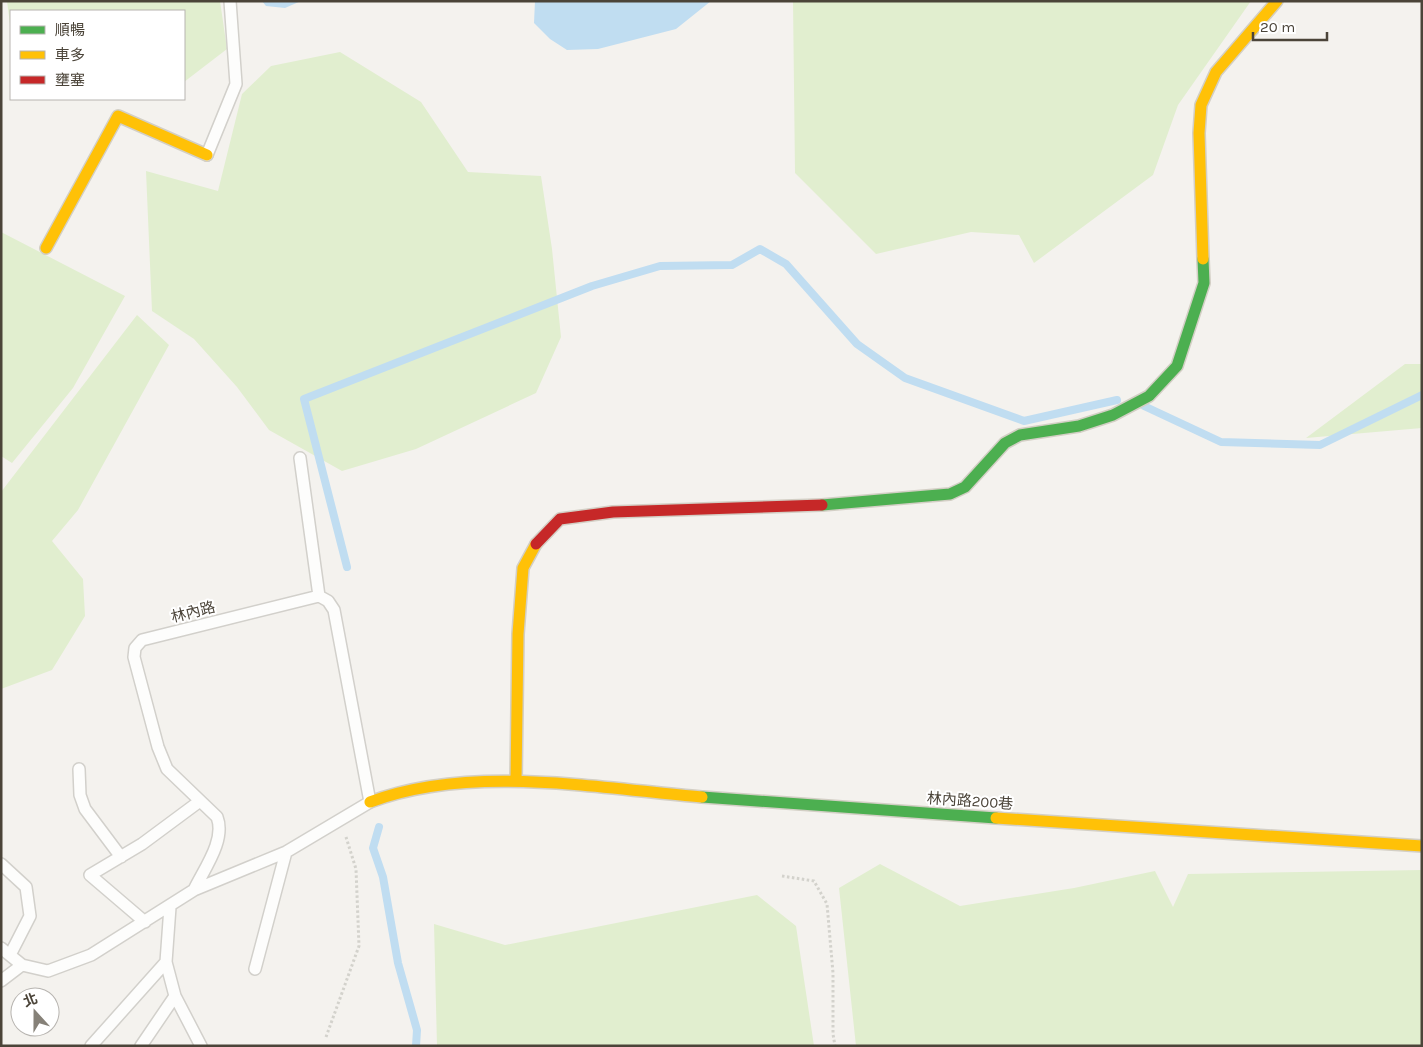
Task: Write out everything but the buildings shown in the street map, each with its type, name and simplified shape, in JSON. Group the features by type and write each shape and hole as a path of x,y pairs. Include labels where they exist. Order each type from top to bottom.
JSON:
{"street":[{"path":"516,781 518,634 523,568 538,540 560,519 613,512 794,507 950,494 965,487 1005,443 1020,435 1080,426 1120,411 1149,396 1177,366 1204,283 1199,133 1202,105 1216,72 1277,1"},
{"path":"46,248 118,116 207,155"},
{"name":"林內路","path":"370,802 393,792 468,783 516,781"},
{"name":"林內路200巷","path":"516,781 839,808 1422,846"}],"lane":[{"path":"207,155 236,84 230,1"},
{"path":"300,458 319,596 328,601 334,610 370,802"},
{"name":"林內路","path":"194,890 218,838 220,826 217,816 167,769 158,747 134,657 135,648 142,640 319,596"},
{"path":"79,769 80,795 85,809 121,857"},
{"path":"146,922 90,875 142,844 200,801"},
{"name":"林內路","path":"6,951 22,965 48,971 91,954 146,922 194,890 286,852 370,802"},
{"path":"255,969 286,852"},
{"path":"1,864 26,886 30,916 6,951"},
{"path":"170,907 166,962 174,996 200,1046"},
{"path":"91,1046 166,962"},
{"path":"1,973 22,965"},
{"path":"1,982 22,965"},
{"path":"142,1046 174,996"}],"path":[{"path":"326,1037 359,946 356,868 340,820"},
{"path":"782,876 814,881 827,904 833,973 833,1034 835,1046"}],"green space":[{"path":"7,1 220,1 227,49 185,81 185,10 10,10 10,24"},
{"path":"793,1 1251,1 1178,105 1153,175 1034,263 1019,235 971,232 876,254 795,173"},
{"path":"340,52 421,102 468,172 541,176 552,249 561,337 536,393 416,449 342,471 269,430 237,387 194,339 152,311 146,171 218,191 242,94 271,66"},
{"path":"1,232 125,296 73,388 12,463 1,456"},
{"path":"137,315 169,345 78,510 52,541 83,579 85,616 52,670 1,689 1,492"},
{"path":"1405,364 1422,364 1422,428 1306,438"},
{"path":"880,864 960,906 1074,888 1155,871 1173,907 1188,874 1422,870 1422,1046 856,1046 839,888"},
{"path":"757,895 796,926 814,1046 437,1046 434,924 505,945"}],"water":[{"path":"262,1 301,1 285,8 266,6"},
{"path":"535,1 711,1 676,29 598,49 567,50 550,39 534,23"}],"waterway":[{"path":"347,567 304,399 592,286 660,266 732,265 760,249 786,264 857,344 905,378 1024,421 1117,400"},
{"path":"1144,406 1221,442 1320,445 1422,395"},
{"path":"379,827 373,848 383,877 398,963 417,1030 416,1046"}],"traffic: fast":[{"path":"822,505 950,494 965,487 1005,443 1020,435 1079,426 1113,415 1149,396 1177,366 1204,283 1203,259"},
{"path":"702,797 996,818"}],"traffic: slow":[{"path":"1203,259 1199,133 1201,105 1216,72 1277,1"},
{"path":"46,248 118,116 207,155"},
{"path":"516,781 518,634 523,568 536,544"},
{"path":"370,802 409,791 449,784 491,781 577,785 702,797"},
{"path":"996,818 1422,846"}],"traffic: jam":[{"path":"536,544 560,519 613,512 822,505"}]}
